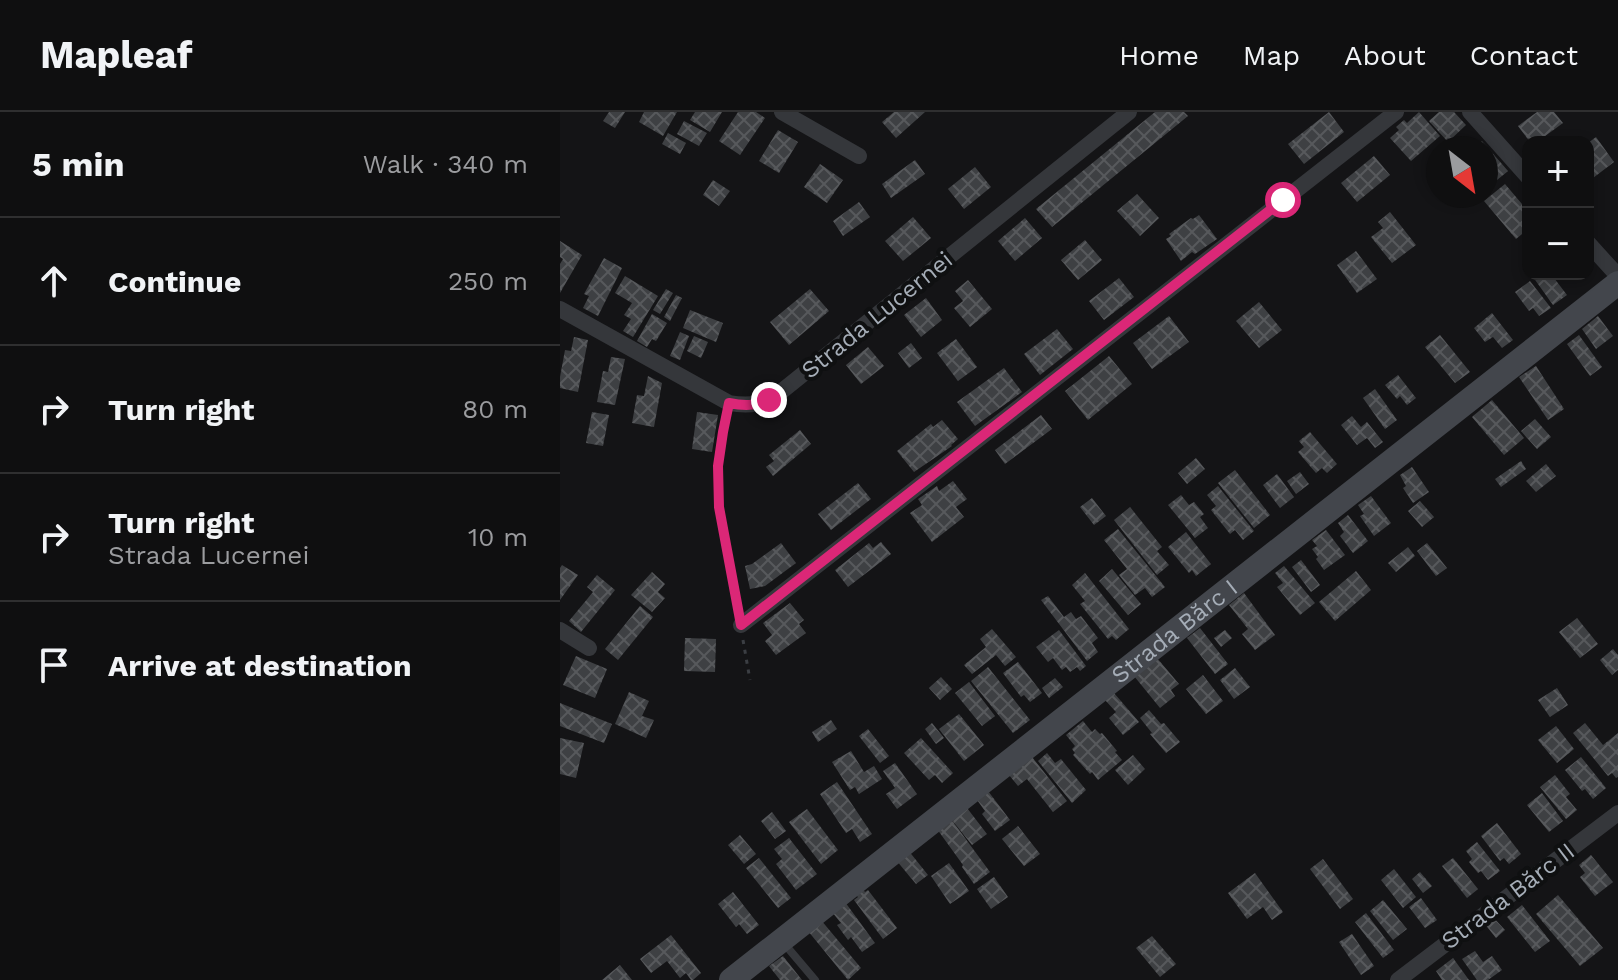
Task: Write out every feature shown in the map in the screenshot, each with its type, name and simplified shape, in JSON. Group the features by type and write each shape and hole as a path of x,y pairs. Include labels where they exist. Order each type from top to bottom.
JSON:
{"street":[{"path":"782,112 859,156"},
{"name":"Strada Lucernei","path":"729,403 744,406 769,400 1129,112"},
{"path":"741,625 1396,112"},
{"path":"1470,112 1522,170"},
{"path":"1594,250 1618,276"},
{"name":"Strada Bărc I","path":"731,980 1618,283"},
{"path":"560,309 729,403"},
{"path":"560,630 589,648"},
{"name":"Strada Bărc II","path":"1398,980 1618,813"}],"lane":[{"path":"782,940 815,980"}],"path":[{"path":"729,403 718,466 719,507 750,680"}],"building":[{"path":"609,112 625,112 615,128 603,121"},
{"path":"644,112 677,112 663,136 639,122"},
{"path":"695,112 722,112 710,132 690,120"},
{"path":"738,112 756,112 765,118 740,155 719,141"},
{"path":"894,112 925,112 896,138 882,122"},
{"path":"1155,112 1184,112 1188,116 1052,227 1036,209"},
{"path":"1329,112 1344,132 1304,164 1288,144"},
{"path":"1419,112 1440,136 1426,136 1426,148 1411,161 1390,138 1399,130 1396,127 1404,120 1407,123"},
{"path":"1439,112 1454,112 1466,125 1454,136 1443,136 1429,121"},
{"path":"1537,112 1554,112 1563,123 1545,136 1526,136 1518,126"},
{"path":"684,121 707,133 699,146 677,134"},
{"path":"778,130 798,142 779,173 759,161"},
{"path":"668,133 686,143 680,154 662,144"},
{"path":"1596,137 1614,162 1594,177"},
{"path":"1374,156 1390,175 1357,202 1341,183"},
{"path":"1498,159 1508,171 1498,179"},
{"path":"915,160 925,174 891,198 882,184"},
{"path":"820,164 843,180 827,203 804,187"},
{"path":"975,167 991,187 964,209 948,189"},
{"path":"713,180 730,191 719,206 703,195"},
{"path":"1505,184 1522,204 1522,234 1516,239 1490,208 1498,208 1498,190"},
{"path":"1137,194 1159,218 1140,236 1117,211"},
{"path":"859,202 870,217 843,236 833,221"},
{"path":"1390,212 1416,245 1392,263 1371,237 1383,228 1378,222"},
{"path":"1199,215 1217,239 1181,261 1166,239"},
{"path":"913,217 931,238 903,261 885,241"},
{"path":"1025,218 1042,238 1015,261 998,241"},
{"path":"1085,240 1102,260 1078,280 1061,260"},
{"path":"560,241 582,255 560,293 560,264 563,259 560,257"},
{"path":"1356,251 1377,279 1357,293 1337,265"},
{"path":"604,258 622,268 598,316 583,308 589,296 584,294"},
{"path":"625,276 658,296 633,337 623,331 631,319 624,315 632,303 615,293"},
{"path":"1119,278 1134,297 1104,320 1089,301"},
{"path":"968,280 992,309 970,327 954,308 963,301 955,291"},
{"path":"1535,280 1556,280 1567,295 1553,305"},
{"path":"1530,281 1551,308 1539,316 1533,308 1529,311 1515,292"},
{"path":"666,289 673,293 660,314 653,310"},
{"path":"810,289 829,311 789,345 770,322"},
{"path":"676,295 682,298 670,321 664,317"},
{"path":"926,298 942,320 921,337 904,315"},
{"path":"1259,302 1282,330 1259,348 1236,321"},
{"path":"690,310 723,323 716,342 683,328"},
{"path":"1492,313 1513,340 1502,348 1493,337 1485,342 1474,328"},
{"path":"652,314 667,323 656,341 652,339 647,347 637,341"},
{"path":"1169,316 1189,342 1152,369 1133,343"},
{"path":"1598,316 1613,336 1596,349 1582,329"},
{"path":"1057,329 1073,349 1040,375 1024,354"},
{"path":"680,332 689,336 680,360 670,356"},
{"path":"1440,335 1470,372 1455,383 1425,347"},
{"path":"1579,335 1602,367 1590,376 1567,344"},
{"path":"694,336 708,342 701,358 687,351"},
{"path":"574,337 588,340 578,392 560,388 565,350 571,351"},
{"path":"956,339 977,367 958,381 937,353"},
{"path":"911,343 922,358 909,368 898,353"},
{"path":"868,347 884,366 861,384 846,365"},
{"path":"1109,356 1132,384 1088,420 1065,391"},
{"path":"611,357 625,359 615,405 597,402 603,371 608,372"},
{"path":"1536,366 1564,409 1548,420 1519,377"},
{"path":"1004,368 1022,392 975,426 957,402"},
{"path":"1398,375 1416,398 1407,405 1385,385"},
{"path":"648,376 662,383 654,427 632,423 637,395 644,396"},
{"path":"1375,389 1397,420 1385,429 1363,398"},
{"path":"1492,400 1524,438 1504,455 1472,417"},
{"path":"592,412 609,415 603,446 586,443"},
{"path":"697,412 718,415 712,452 692,449"},
{"path":"1041,415 1052,429 1005,464 995,450"},
{"path":"1352,416 1361,427 1367,422 1383,442 1375,448 1367,438 1357,445 1341,425"},
{"path":"1535,419 1551,437 1537,449 1521,431"},
{"path":"942,420 958,439 914,472 897,451 931,424 933,427"},
{"path":"800,430 811,444 773,476 766,467 774,461 769,455"},
{"path":"1310,432 1337,464 1327,473 1322,468 1316,473 1298,452 1304,447 1299,441"},
{"path":"1196,458 1205,469 1187,484 1178,473"},
{"path":"1521,461 1526,469 1501,487 1495,479"},
{"path":"1546,464 1556,476 1536,492 1526,481"},
{"path":"1412,467 1429,492 1413,503 1403,488 1406,486 1400,475"},
{"path":"1235,470 1270,515 1254,528 1218,483"},
{"path":"1300,472 1309,484 1296,494 1287,481"},
{"path":"1277,474 1294,497 1280,508 1263,485"},
{"path":"953,481 967,499 956,507 964,517 932,542 910,513 922,505 918,499 937,486 939,491"},
{"path":"858,483 871,499 831,530 818,514"},
{"path":"1218,486 1254,531 1243,540 1235,530 1230,534 1211,510 1216,506 1207,495"},
{"path":"1181,495 1189,505 1194,502 1204,514 1200,517 1208,528 1195,538 1168,505"},
{"path":"1371,496 1391,523 1374,536 1360,516 1364,514 1358,505"},
{"path":"1092,498 1106,516 1094,525 1080,507"},
{"path":"1420,501 1434,517 1422,527 1408,511"},
{"path":"1130,507 1162,547 1157,551 1169,565 1157,575 1114,520"},
{"path":"1348,515 1368,541 1353,553 1340,536 1344,532 1338,523"},
{"path":"1118,529 1165,587 1152,597 1145,588 1135,595 1119,575 1127,569 1104,540"},
{"path":"1326,530 1345,555 1324,570 1312,549 1317,546 1312,540"},
{"path":"1186,532 1211,564 1196,576 1192,570 1189,573 1168,547"},
{"path":"881,542 891,554 848,587 835,570 869,543 873,548"},
{"path":"781,543 796,563 765,586 750,589 745,566"},
{"path":"1427,543 1447,568 1436,576 1417,551"},
{"path":"1408,547 1415,556 1396,572 1388,563"},
{"path":"1301,560 1320,585 1311,592 1292,567"},
{"path":"562,565 578,575 560,600 560,568"},
{"path":"1284,566 1315,603 1300,615 1277,587 1283,583 1275,573"},
{"path":"1112,569 1141,604 1128,615 1099,581"},
{"path":"1356,571 1371,590 1335,621 1319,602"},
{"path":"652,572 665,584 658,592 665,598 652,612 631,595"},
{"path":"1085,573 1129,629 1116,640 1112,636 1108,639 1080,604 1085,601 1072,585"},
{"path":"597,575 615,590 581,632 569,621 593,592 587,587"},
{"path":"1244,593 1275,635 1255,650 1242,634 1248,629 1229,605"},
{"path":"1048,596 1064,617 1071,612 1076,619 1081,616 1098,638 1092,643 1098,652 1087,661 1041,600"},
{"path":"790,603 804,620 799,624 806,633 776,655 765,641 772,635 763,623"},
{"path":"640,606 653,617 618,660 605,649"},
{"path":"1577,618 1598,644 1580,658 1559,632"},
{"path":"1200,628 1228,664 1215,674 1187,638"},
{"path":"992,629 1016,657 1005,666 996,655 972,674 964,665 986,647 980,639"},
{"path":"1059,630 1086,666 1080,671 1077,667 1070,672 1066,667 1062,670 1053,658 1048,662 1036,647"},
{"path":"1225,630 1232,638 1221,647 1214,638"},
{"path":"685,638 716,639 715,672 684,671"},
{"path":"1613,649 1618,655 1618,670 1612,675 1600,660"},
{"path":"576,656 607,669 595,698 563,685"},
{"path":"1157,658 1179,684 1171,690 1175,696 1160,708 1134,676"},
{"path":"1018,662 1042,693 1030,702 1024,695 1021,697 1003,673"},
{"path":"988,667 1030,720 1013,733 971,681"},
{"path":"1235,668 1250,687 1234,699 1220,680"},
{"path":"1203,675 1223,701 1206,714 1186,689"},
{"path":"941,677 952,689 940,700 929,688"},
{"path":"1055,678 1063,687 1049,698 1042,688"},
{"path":"969,682 995,716 982,726 955,693"},
{"path":"1557,688 1568,705 1550,717 1538,700"},
{"path":"629,692 649,701 642,716 654,720 646,738 615,724"},
{"path":"1114,693 1139,722 1123,735 1109,718 1116,712 1105,700"},
{"path":"560,703 612,724 604,743 560,726"},
{"path":"1149,710 1180,742 1166,753 1140,718"},
{"path":"959,714 984,745 964,761 939,729"},
{"path":"831,720 837,729 818,742 812,732"},
{"path":"1083,721 1092,732 1095,729 1102,733 1122,760 1098,780 1073,755 1075,746 1066,735"},
{"path":"932,723 944,738 936,744 925,729"},
{"path":"1585,723 1603,745 1618,733 1618,777 1612,773 1608,776 1573,733"},
{"path":"1556,726 1574,749 1557,763 1538,740"},
{"path":"868,729 889,756 880,763 859,736"},
{"path":"560,738 584,743 576,778 560,774"},
{"path":"921,738 953,773 942,783 935,775 929,780 904,753"},
{"path":"851,751 864,772 874,766 882,779 859,794 855,787 850,790 832,762"},
{"path":"1047,753 1055,763 1061,759 1086,790 1072,803 1038,761"},
{"path":"1133,755 1145,769 1128,785 1115,770"},
{"path":"1032,757 1067,801 1053,812 1027,779 1018,786 1009,775"},
{"path":"1581,757 1606,788 1593,799 1565,770"},
{"path":"895,763 917,794 897,809 886,794 895,788 883,771"},
{"path":"1555,775 1570,794 1566,797 1577,810 1566,819 1540,787"},
{"path":"837,782 872,834 860,842 852,829 846,833 820,794"},
{"path":"988,791 1010,820 995,831 982,814 985,811 977,800"},
{"path":"1542,793 1563,821 1549,832 1527,805"},
{"path":"967,808 987,834 972,845 952,820"},
{"path":"807,809 838,850 821,864 789,822"},
{"path":"772,812 786,831 775,839 761,821"},
{"path":"951,819 990,872 974,884 937,829"},
{"path":"1497,823 1521,854 1509,864 1504,858 1500,861 1481,836"},
{"path":"1018,826 1040,854 1024,866 1002,839"},
{"path":"740,835 756,854 744,864 728,845"},
{"path":"789,838 817,874 796,890 776,864 782,859 774,849"},
{"path":"1477,842 1500,871 1488,880 1469,862 1472,859 1466,851"},
{"path":"908,850 928,875 916,884 896,860"},
{"path":"1591,855 1613,882 1595,896 1580,877 1585,873 1579,865"},
{"path":"759,858 791,898 778,908 746,868"},
{"path":"1453,858 1478,889 1467,898 1442,866"},
{"path":"1323,859 1353,899 1340,909 1310,869"},
{"path":"949,863 969,891 950,904 931,876"},
{"path":"1394,869 1416,897 1403,908 1381,880"},
{"path":"1420,872 1432,886 1423,893 1412,879"},
{"path":"1255,873 1283,912 1272,920 1263,907 1247,919 1228,893"},
{"path":"994,877 1008,897 991,909 977,889"},
{"path":"862,888 865,892 868,890 897,928 883,939 854,900 858,897 855,894"},
{"path":"733,892 759,925 747,934 739,924 736,927 718,904"},
{"path":"1558,895 1603,948 1580,966 1536,914"},
{"path":"1421,898 1437,920 1425,928 1409,907"},
{"path":"1383,900 1407,929 1393,940 1370,911"},
{"path":"845,902 875,943 862,952 851,937 848,940 832,912"},
{"path":"1522,905 1550,941 1535,952 1507,917"},
{"path":"1366,913 1394,950 1383,958 1355,922"},
{"path":"1492,916 1505,930 1496,938 1484,923"},
{"path":"821,920 861,968 848,980 808,931"},
{"path":"1352,934 1374,966 1361,975 1339,942"},
{"path":"671,935 701,973 693,980 686,973 680,978 667,961 651,973 640,959"},
{"path":"1152,936 1176,964 1160,977 1136,948"},
{"path":"1475,951 1483,962 1492,956 1502,970 1488,980 1477,980 1462,959"},
{"path":"783,956 802,980 780,980 769,966"},
{"path":"1453,958 1469,980 1442,980 1436,971"},
{"path":"620,965 632,980 602,980"}],"route":[{"path":"769,400 744,406 729,403 718,466 723,537 741,625 1283,200"}]}
